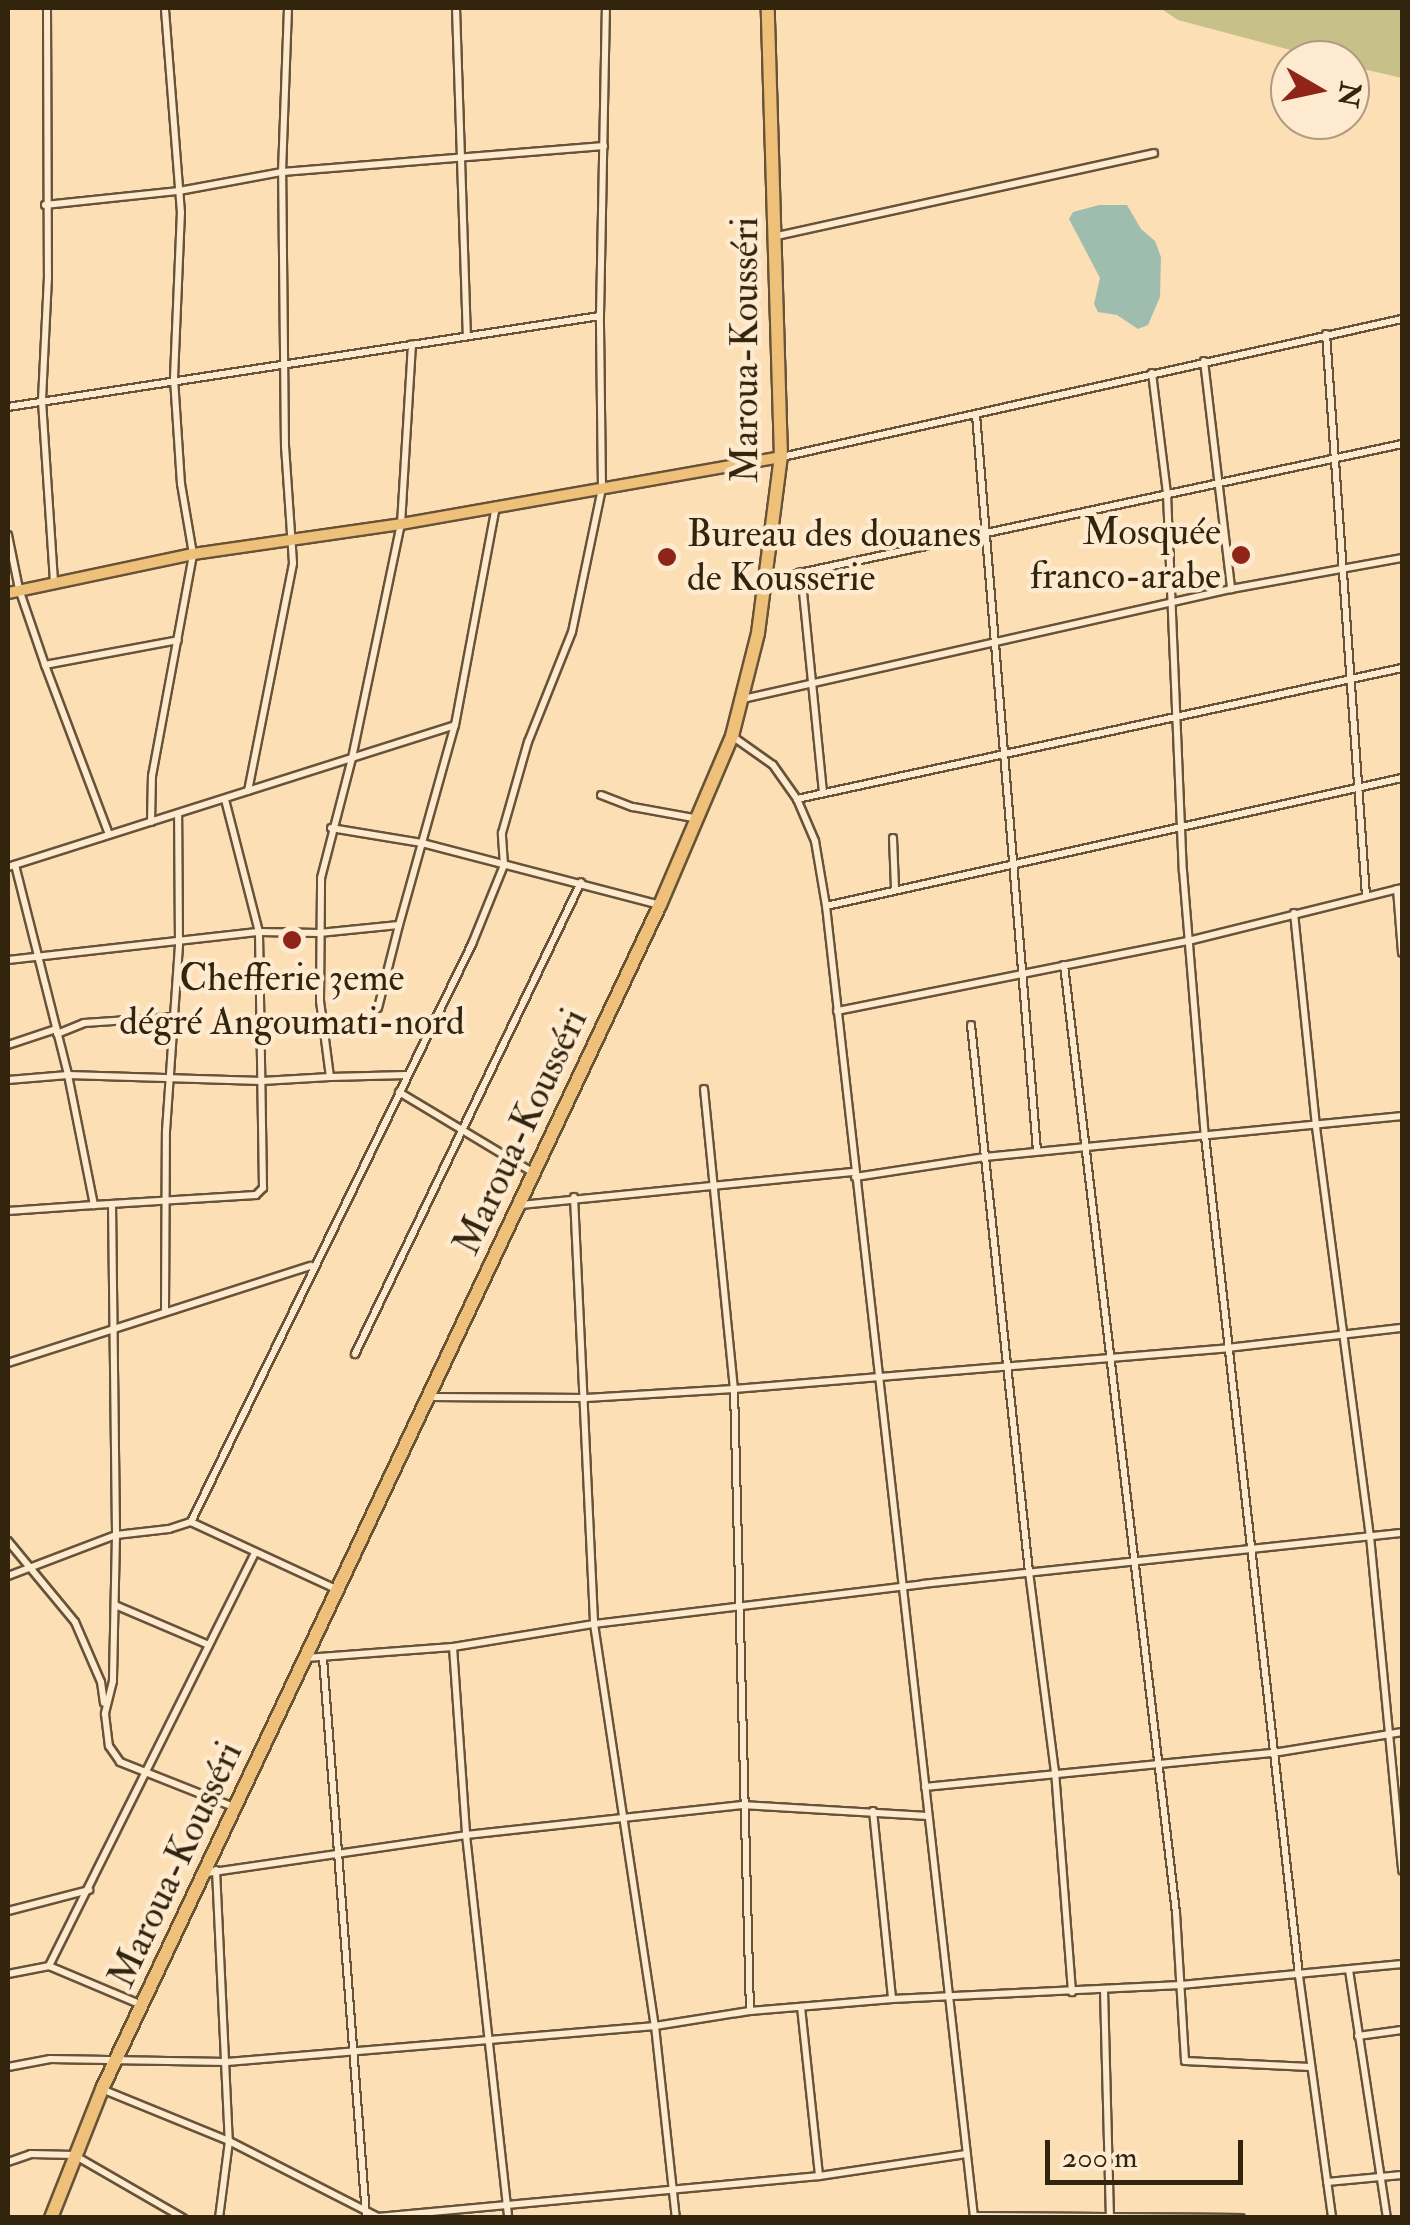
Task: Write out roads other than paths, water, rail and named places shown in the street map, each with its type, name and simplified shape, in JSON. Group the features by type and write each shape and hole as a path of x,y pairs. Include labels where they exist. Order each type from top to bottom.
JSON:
{"highway":[{"name":"Maroua-Kousséri","path":"51,2218 102,2089 210,1872 236,1808 700,819 732,736 744,699 767,580 781,457 778,236 768,8"}],"main road":[{"path":"13,591 192,554 401,524 781,457"}],"street":[{"path":"47,8 48,277 42,401 54,580"},
{"path":"151,822 152,776 192,554 181,484 174,378 179,191 165,8"},
{"path":"248,791 289,590 293,539 285,448 282,172 288,8"},
{"path":"456,8 467,334"},
{"path":"8,1576 116,1535 169,1530 191,1522 312,1266 472,944 504,865 502,834 528,742 572,632 602,488 600,316 606,8"},
{"path":"45,206 179,191 282,172 604,146"},
{"path":"778,236 1154,154"},
{"path":"8,407 174,378 600,316"},
{"path":"781,457 1402,319"},
{"path":"1326,334 1366,896"},
{"path":"330,1077 319,933 321,878 352,758 401,524 412,344"},
{"path":"1204,362 1231,589"},
{"path":"1152,373 1167,494 1181,828 1205,1136 1298,1976 1332,2218"},
{"path":"976,415 1037,1151"},
{"path":"767,580 986,530 1402,444"},
{"path":"378,1008 455,725 496,506"},
{"path":"8,535 13,591 109,834"},
{"path":"744,699 1231,589 1402,558"},
{"path":"800,572 824,791"},
{"path":"45,665 178,640"},
{"path":"798,799 1402,668"},
{"path":"94,1205 68,1076 11,866 455,725"},
{"path":"732,736 773,766 798,799 815,842 826,906 974,2217 1110,2214 1241,2218"},
{"path":"826,906 1402,778"},
{"path":"601,795 633,807 700,819"},
{"path":"8,1211 261,1192 259,932 225,800"},
{"path":"164,1310 168,1078 179,942 178,814"},
{"path":"331,828 422,843 660,905"},
{"path":"893,838 895,888"},
{"path":"355,1354 581,882"},
{"path":"838,1011 1188,941 1400,888 1402,953"},
{"path":"1294,913 1316,1126 1370,1536 1402,1870"},
{"path":"8,960 259,932 319,933 399,924"},
{"path":"1064,964 1158,1761 1181,1986 1184,2061 1310,2068"},
{"path":"8,1045 84,1022 173,1017"},
{"path":"972,1025 1006,1366 1055,1771 1072,1992"},
{"path":"8,1080 68,1076 262,1081 407,1076"},
{"path":"704,1089 734,1389 750,2011"},
{"path":"399,1092 535,1174"},
{"path":"520,1206 574,1197 855,1174 985,1156 1402,1116"},
{"path":"574,1197 594,1624 656,2026 676,2218"},
{"path":"104,1714 113,1681 115,1605 112,1204"},
{"path":"8,1361 312,1266"},
{"path":"429,1398 586,1398 734,1389 1228,1348 1402,1328"},
{"path":"191,1522 338,1590"},
{"path":"306,1658 452,1647 740,1606 1402,1533"},
{"path":"8,1541 79,1630 101,1682 115,1758 236,1808"},
{"path":"49,1966 255,1552"},
{"path":"115,1605 209,1646"},
{"path":"452,1647 466,1836 508,2218"},
{"path":"323,1658 366,2216"},
{"path":"925,1787 1273,1752 1402,1732"},
{"path":"218,2218 228,2141 227,2062 210,1872 466,1836 742,1804 928,1816"},
{"path":"872,1811 892,1999"},
{"path":"8,1911 90,1890"},
{"path":"8,2067 50,2059 227,2062 353,2053 656,2026 750,2011 948,1994 1181,1986 1402,1964"},
{"path":"8,1974 49,1966 144,2005"},
{"path":"1349,1970 1387,2218"},
{"path":"1104,1990 1110,2214"},
{"path":"801,2007 819,2176"},
{"path":"1358,2036 1402,2030"},
{"path":"102,2089 228,2141 366,2216 378,2217 506,2202 819,2176 966,2154"},
{"path":"8,2162 31,2154 74,2155 183,2218"},
{"path":"1328,2182 1402,2175"}],"place":[{"name":"Mosquée franco-arabe","path":"1241,555"},
{"name":"Bureau des douanes de Kousserie","path":"667,557"},
{"name":"Chefferie 3eme dégré Angoumati-nord","path":"292,940"}]}
